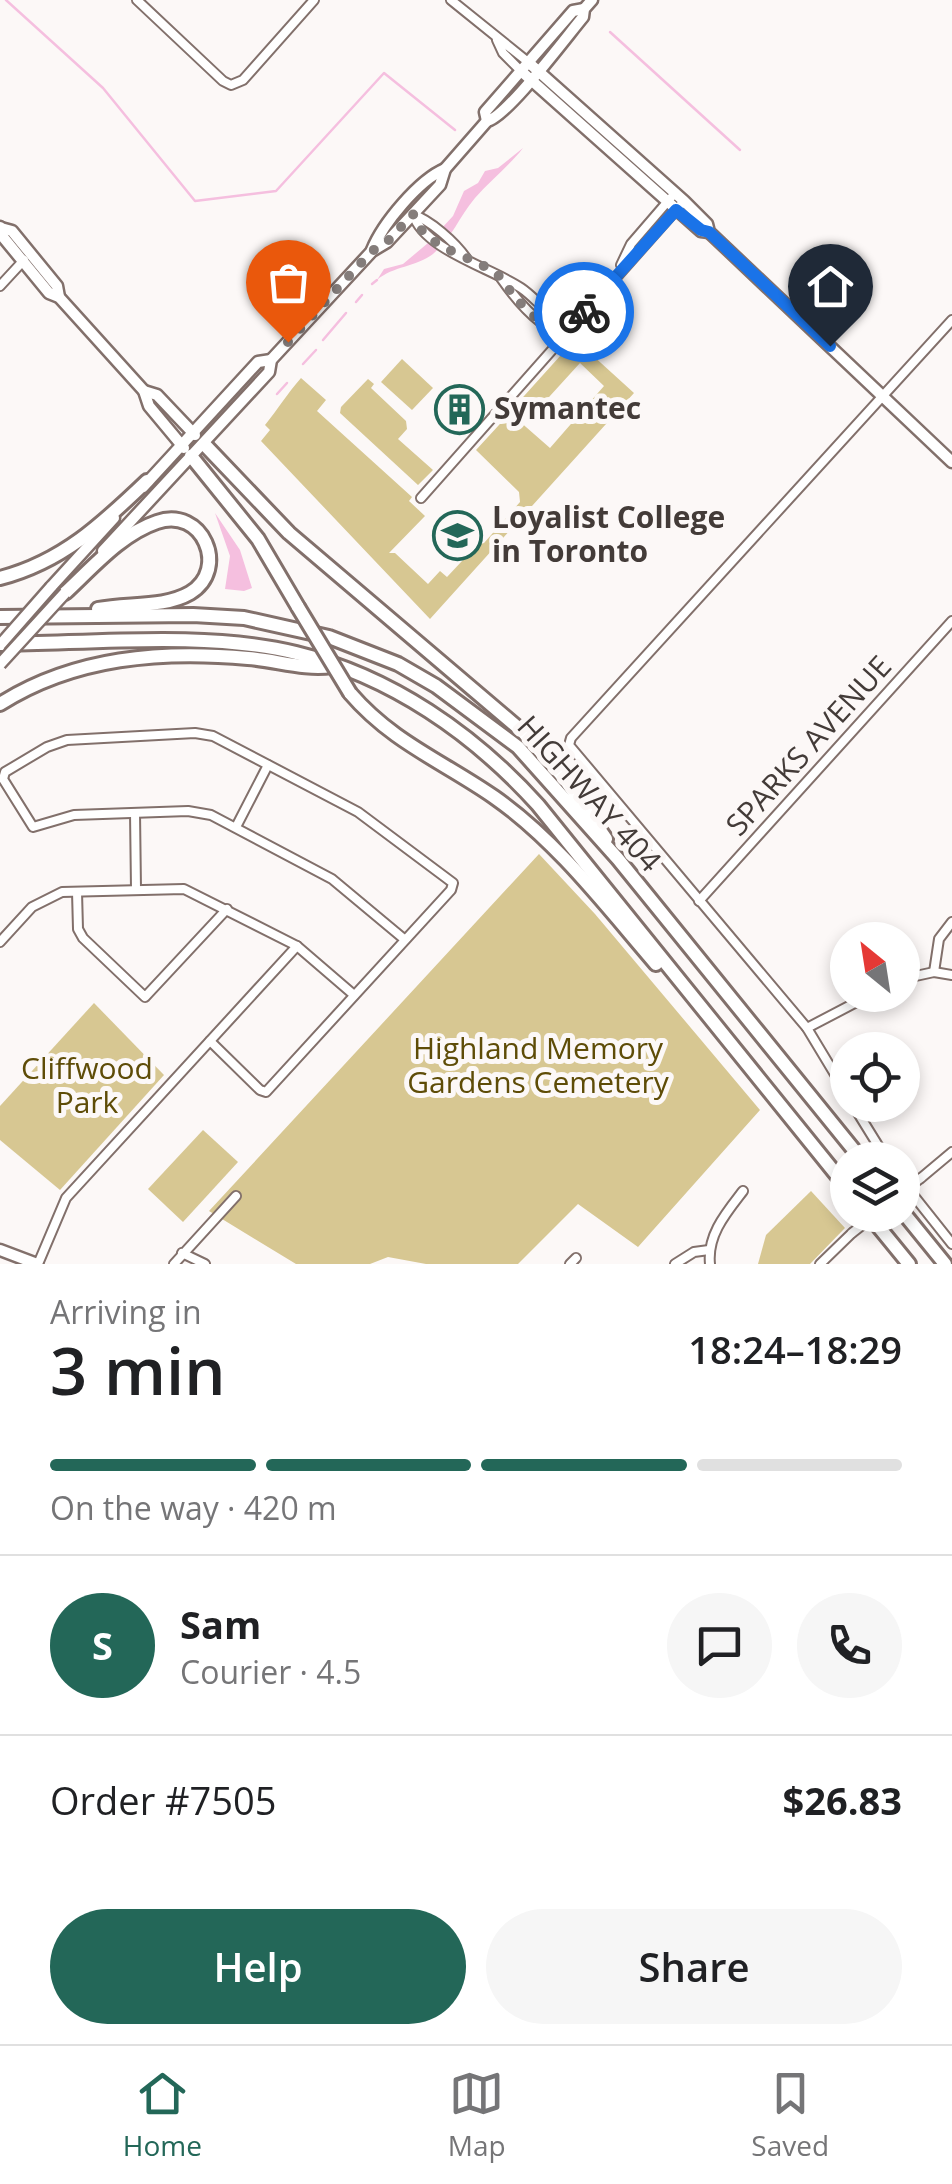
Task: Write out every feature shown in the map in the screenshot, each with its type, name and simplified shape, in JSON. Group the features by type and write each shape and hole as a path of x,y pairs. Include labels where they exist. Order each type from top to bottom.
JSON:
{"highway":[{"path":"204,444 279,524 523,732 594,818 618,859"},
{"path":"191,456 258,538 350,692 384,729 494,797 534,830 575,871 672,984 692,996"},
{"path":"0,578 73,547 147,482"},
{"path":"58,590 118,544 155,522 178,521 194,526 206,538 210,552 208,570 191,592 176,598 68,615"},
{"name":"HIGHWAY 404","path":"0,616 244,618 329,636 398,664 476,713 518,747 618,859 847,1142"},
{"name":"HIGHWAY 404","path":"0,644 211,642 295,653 424,708 472,741 514,778 830,1167"},
{"path":"0,704 70,670 134,658 226,656 314,668 333,666"},
{"path":"885,1232 909,1264"},
{"path":"920,1232 946,1264"}],"main road":[{"path":"487,122 485,112 524,66 573,11 588,4"},
{"path":"0,644 204,444 269,372 271,360 440,184 446,169 535,75 583,17 588,4"},
{"path":"524,66 675,201 701,230 709,232 952,462"},
{"path":"372,251 378,234 430,176 446,169"},
{"path":"0,228 3,238 26,257 49,292 58,296 144,390 149,406 191,456"},
{"path":"0,664 147,482 258,362 271,360"},
{"path":"144,390 157,395 204,444"},
{"path":"0,1250 38,1264"}],"street":[{"path":"137,0 223,81 232,85 243,80 314,0"},
{"path":"451,0 524,66"},
{"path":"421,498 616,278 631,244 675,201"},
{"path":"403,206 421,216 432,232 466,258 522,289 561,324 564,333"},
{"path":"0,286 26,257"},
{"path":"830,1065 808,1028 572,752 571,738 952,320"},
{"name":"SPARKS AVENUE","path":"699,901 952,621"},
{"path":"210,1041 264,1093 451,890 453,882 358,812 217,738 196,733 67,740 41,750 3,775 33,828 74,814 201,812 342,886 404,939"},
{"path":"236,827 268,765"},
{"path":"135,814 136,890"},
{"path":"0,942 44,899 62,892 184,889 297,946 354,995"},
{"path":"77,892 78,929 82,938 145,997 228,909"},
{"path":"934,972 939,939 952,922"},
{"path":"38,1264 66,1198 297,946"},
{"path":"920,975 934,972 952,975"},
{"path":"808,1028 838,1012"},
{"path":"920,1179 952,1152"},
{"path":"710,1264 709,1250 724,1215 743,1191"},
{"path":"174,1264 236,1196"},
{"path":"920,1204 952,1244"},
{"path":"820,1264 854,1232"},
{"path":"676,1264 694,1252 709,1250"},
{"path":"182,1253 204,1264"}],"green space":[{"path":"570,345 580,351 591,347 590,353 634,393 430,619 261,441 270,430 265,425 301,378 326,400 317,411 412,497 409,501 425,516 389,553 395,553 428,584 440,571 447,577 520,502 519,492 476,450 510,413 550,448 604,386 580,363 529,419 515,406"},
{"path":"402,359 433,388 412,410 381,382"},
{"path":"368,379 374,384 371,388 406,421 407,429 398,439 433,470 418,485 340,413 341,407"},
{"name":"Highland Memory Gardens Cemetery","path":"539,854 595,914 760,1110 638,1247 578,1204 518,1264 426,1264 388,1257 370,1264 296,1264 209,1211"},
{"name":"Cliffwood Park","path":"94,1003 164,1075 60,1190 0,1140 0,1106"},
{"path":"203,1130 238,1162 183,1222 148,1189"},
{"path":"811,1191 830,1212 830,1232 841,1232 810,1264 758,1264 766,1235"}],"shaded area":[{"path":"523,148 475,198 433,254 377,280 384,269 403,264 428,243 453,216 464,191 478,183 485,171 498,168"},
{"path":"215,513 240,550 252,588 225,589 230,556"}],"waterway":[{"path":"6,0 103,88 195,201 276,191 384,73 455,130"},
{"path":"610,32 740,150"},
{"path":"372,284 377,280"},
{"path":"356,302 362,295"},
{"path":"323,340 346,313"},
{"path":"303,364 316,350"},
{"path":"277,394 287,383"}],"way so far":[{"path":"288,342 372,251 387,242 413,214 416,223 454,256 466,258 500,277 514,296 555,332 564,333 584,312"}],"place":[{"name":"Symantec","path":"459,409"},
{"name":"Loyalist College in Toronto","path":"457,535"}],"route":[{"path":"584,312 676,210 709,232 830,346"}]}
